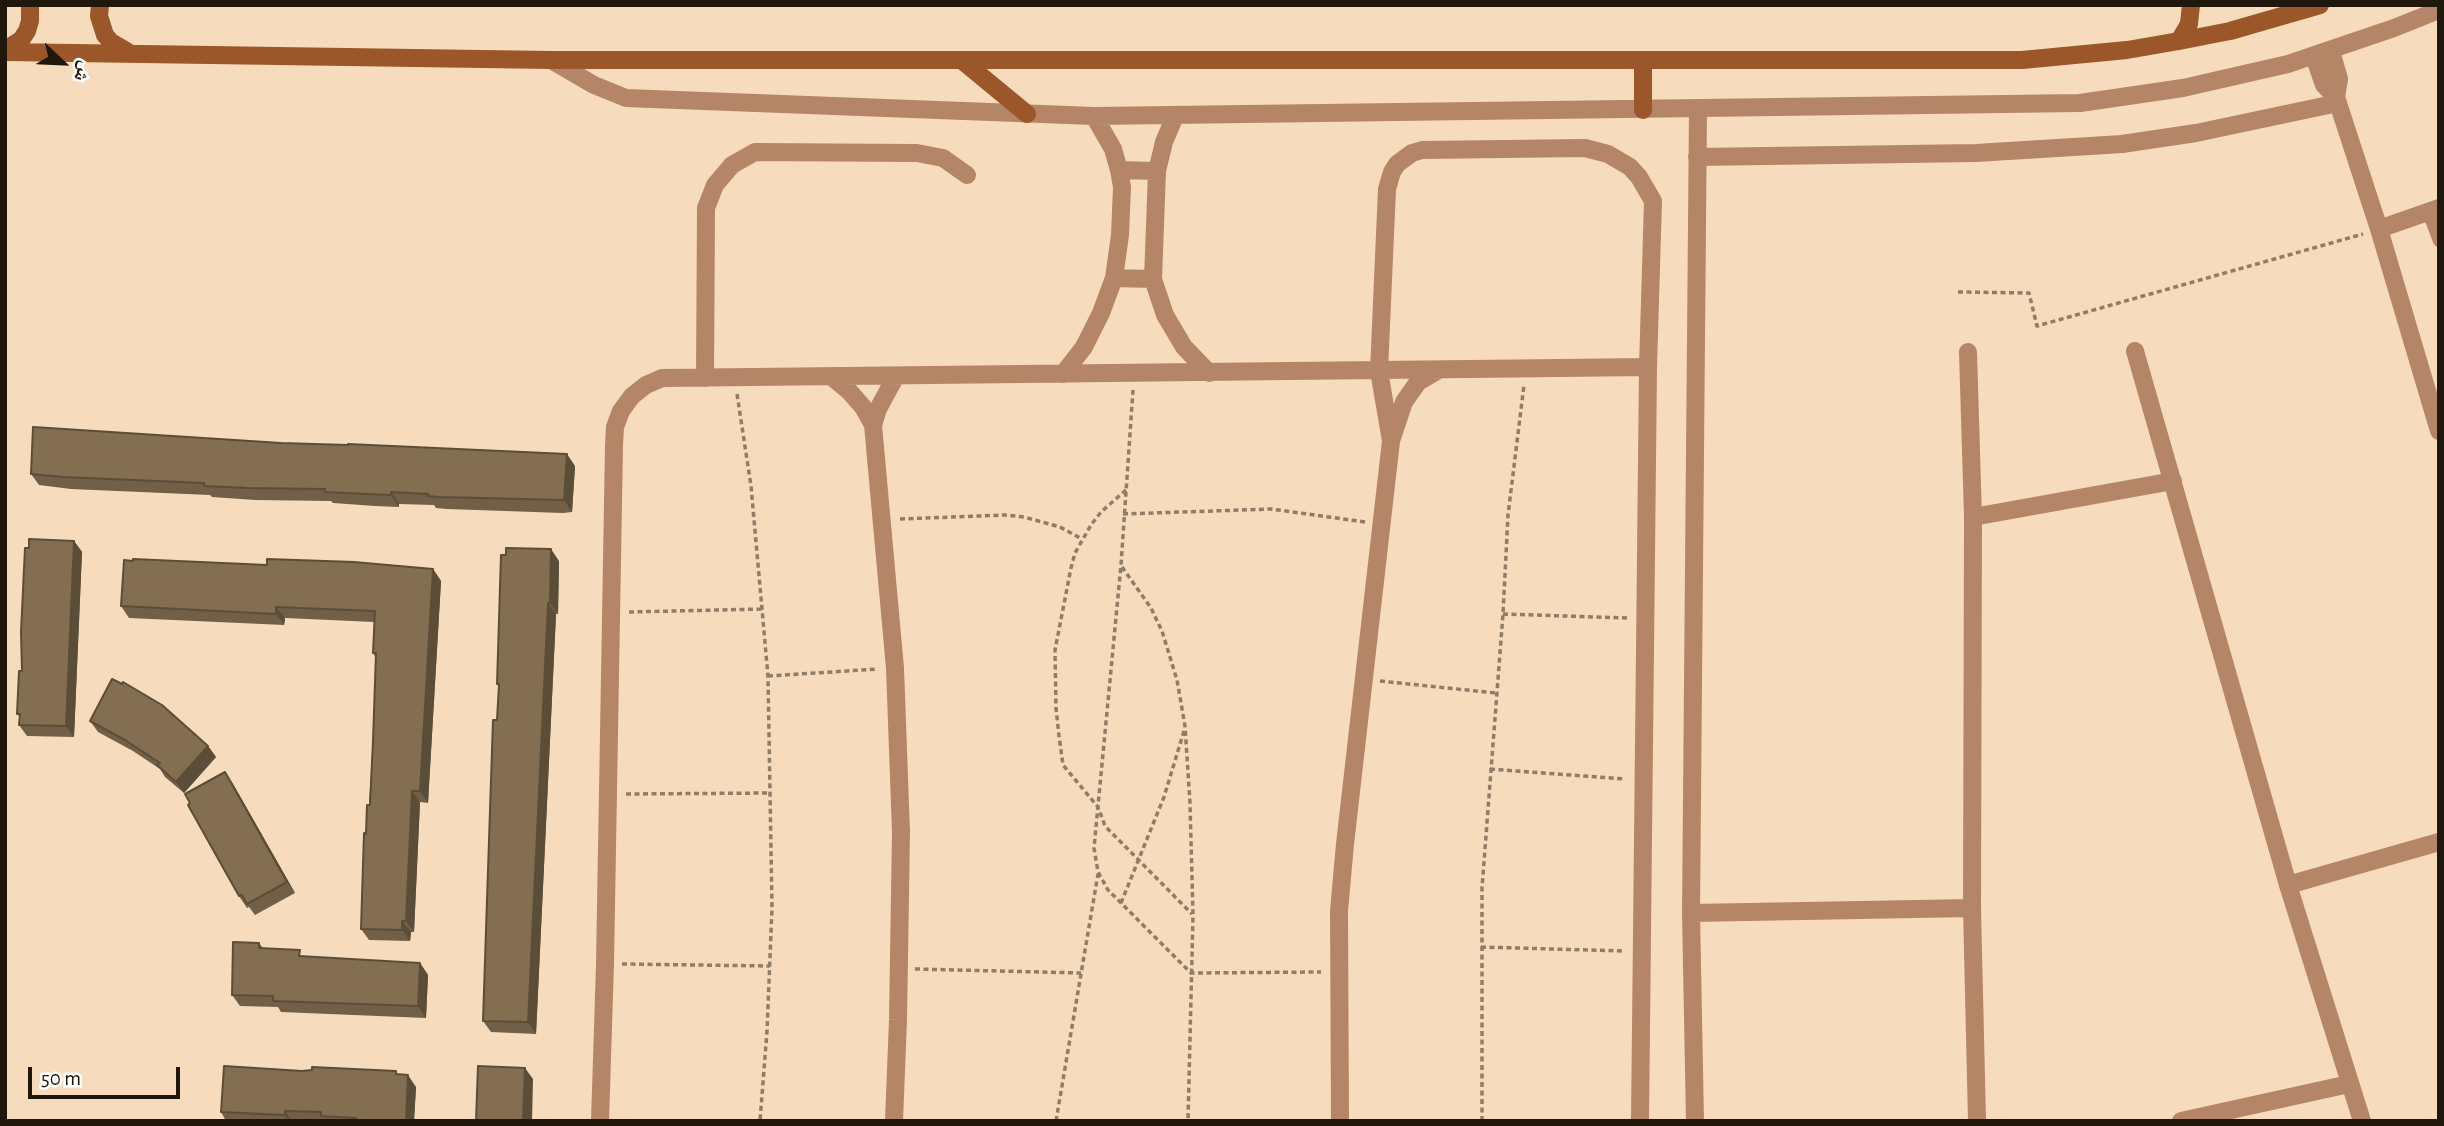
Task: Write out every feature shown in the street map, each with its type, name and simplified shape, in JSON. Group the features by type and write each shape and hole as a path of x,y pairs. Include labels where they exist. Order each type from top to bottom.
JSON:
{"street":[{"path":"5,51 21,40 27,32 30,5"},
{"path":"100,5 99,16 105,34 111,42 128,52"},
{"path":"2179,41 2189,24 2191,5"},
{"path":"5,51 551,60 964,62 2022,60 2114,51 2179,41 2230,31 2284,10 2320,5"},
{"path":"551,60 594,85 626,98 1094,116 2080,103 2183,88 2235,77 2322,54 2439,10"},
{"path":"2322,54 2324,85 2337,100 2433,393 2439,432"},
{"path":"1643,60 1643,110"},
{"path":"964,62 1027,114"},
{"path":"1698,157 1976,153 2122,144 2196,133 2337,100"},
{"path":"1695,1121 1691,913 1698,109"},
{"path":"1063,374 1084,347 1101,313 1114,278 1120,235 1122,187 1119,170 1113,149 1094,116"},
{"path":"1175,116 1164,142 1157,171 1153,279 1165,315 1184,347 1209,373"},
{"path":"1391,441 1379,371 1389,180 1403,158 1422,150 1585,148 1608,154 1630,167 1653,201 1648,367 1640,1121"},
{"path":"705,378 706,208 715,185 732,165 755,152 917,153 943,158 967,175"},
{"path":"1119,170 1157,171"},
{"path":"2379,229 2433,210"},
{"path":"1114,278 1153,279"},
{"path":"2135,351 2288,885 2362,1121"},
{"path":"1968,352 1973,517 1972,908 1977,1121"},
{"path":"600,1121 609,794 614,445 615,427 621,411 639,391 662,378 1648,367"},
{"path":"1340,1121 1339,911 1391,441 1404,402 1418,382 1437,370"},
{"path":"894,1121 901,832 895,668 873,425 878,409 896,376"},
{"path":"832,377 856,399 873,425"},
{"path":"1973,517 2173,481"},
{"path":"2288,885 2439,842"},
{"path":"1691,913 1972,908"},
{"path":"2181,1121 2349,1084"}],"lane":[{"path":"2433,210 2439,241"}],"path":[{"path":"1958,292 2029,293 2037,326 2379,229"},
{"path":"1482,1121 1482,888 1508,515 1526,369"},
{"path":"1056,1121 1098,872 1094,848 1121,565 1134,373"},
{"path":"735,378 751,486 768,676 771,793 770,966 760,1121"},
{"path":"1126,490 1101,512 1082,539 1071,568 1055,650 1056,708 1063,765 1098,807 1105,826 1193,915"},
{"path":"1124,514 1271,509 1382,525"},
{"path":"881,519 1005,515 1060,527 1082,539"},
{"path":"1121,565 1151,608 1162,631 1177,680 1185,726 1193,915 1188,1121"},
{"path":"610,612 764,609"},
{"path":"1503,614 1645,619"},
{"path":"768,676 895,668"},
{"path":"1364,680 1496,693"},
{"path":"1121,903 1164,797 1185,726"},
{"path":"1490,769 1644,781"},
{"path":"609,794 771,793"},
{"path":"1098,872 1108,890 1191,973 1339,972"},
{"path":"1481,947 1642,951"},
{"path":"605,964 770,966"},
{"path":"899,969 1081,973"}],"building":[{"path":"33,427 281,443 567,454 564,500 439,497 391,492 391,495 325,492 325,489 204,486 204,483 31,474"},
{"path":"29,539 74,541 66,726 19,725 20,714 17,714 19,671 22,671 25,548 29,548"},
{"path":"506,548 551,549 528,1022 483,1021 493,720 497,720 499,684 501,555 506,555"},
{"path":"267,559 354,562 433,569 420,791 412,791 406,921 402,921 402,930 361,929 364,833 366,834 367,805 370,805 373,741 375,611 276,607 276,614 121,606 124,560 267,565"},
{"path":"112,679 122,684 123,682 162,705 208,746 176,782 157,765 160,763 90,721"},
{"path":"225,772 287,882 247,904 242,895 239,896 188,805 190,803 185,794"},
{"path":"233,942 259,943 259,948 300,950 299,956 420,963 418,1006 273,1001 273,996 232,995"},
{"path":"224,1066 302,1071 312,1070 312,1067 396,1071 396,1074 408,1075 406,1121 356,1121 356,1118 321,1116 321,1112 285,1111 285,1115 221,1112"},
{"path":"478,1066 525,1068 523,1121 476,1121"}]}
